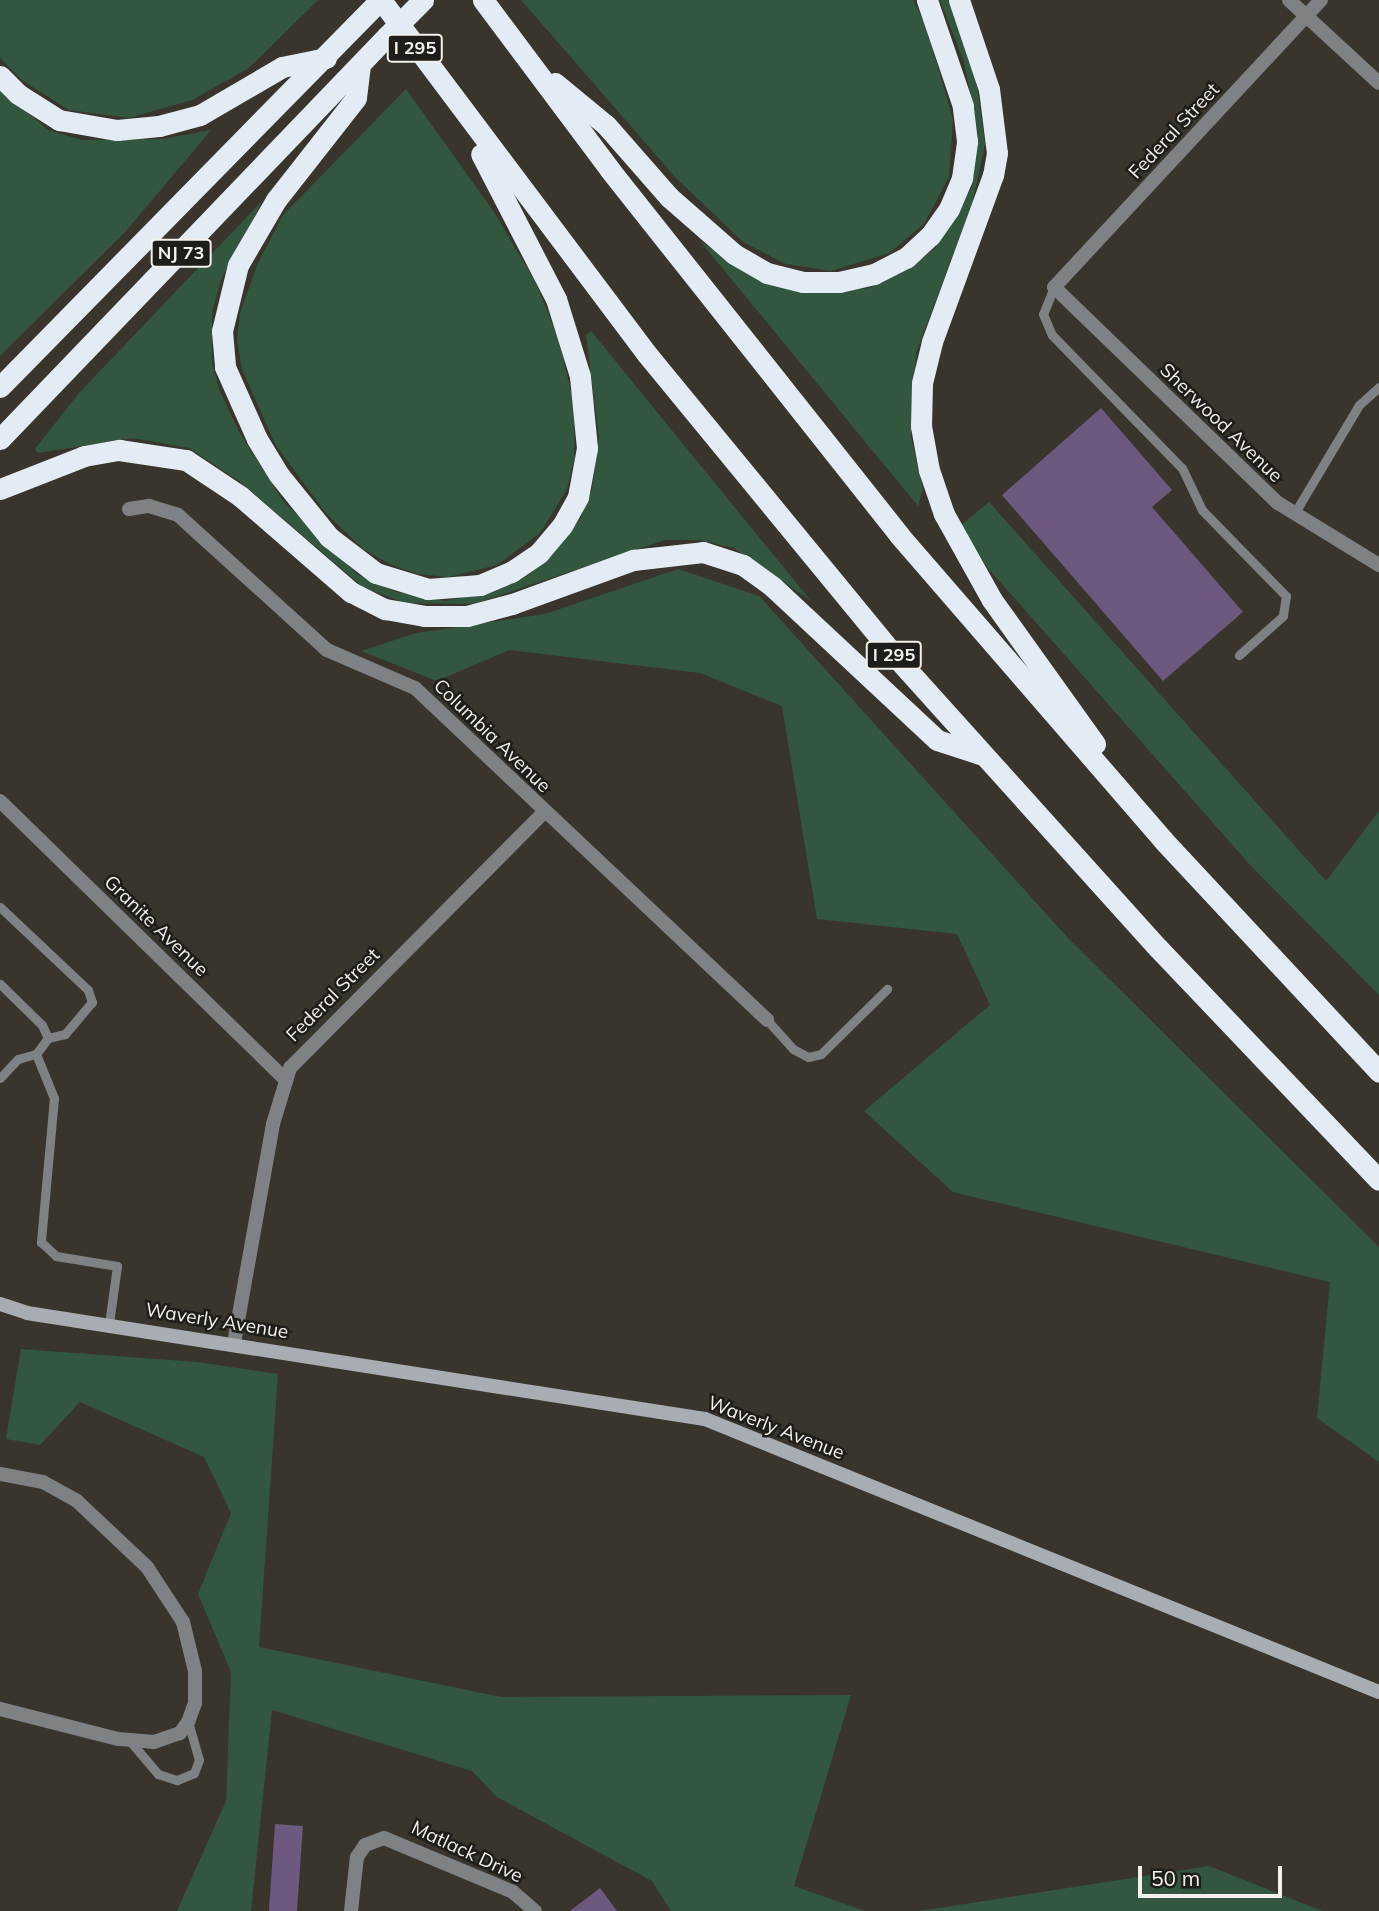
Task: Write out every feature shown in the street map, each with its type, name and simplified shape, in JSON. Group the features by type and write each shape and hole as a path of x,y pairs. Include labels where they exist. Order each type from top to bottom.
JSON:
{"highway":[{"name":"NJ 73","path":"0,387 224,155 326,58 380,0"},
{"name":"I 295","path":"380,0 654,363 844,596 982,755 1379,1180"},
{"name":"NJ 73","path":"0,439 423,0"},
{"path":"483,0 849,475 1163,840 1379,1072"},
{"path":"527,60 606,125 669,197 734,254 767,273 803,282 839,282 874,274 906,258 936,227 962,178 967,141 963,106 927,0"},
{"path":"959,0 989,89 997,153 922,383 921,426 929,470 944,514 992,600 1163,840"},
{"path":"0,76 38,108 59,120 117,130 159,127 200,115 282,67 326,58"},
{"path":"360,65 356,99 276,200 239,265 222,331 225,367 257,439 330,537 376,573 410,585 446,590 497,579 539,553 562,526 578,497 587,448 580,376 556,299 450,96"},
{"path":"0,489 71,460 119,450 186,460 240,496 351,592 385,609 424,616 467,615 512,604 633,560 672,552 713,555 743,565 807,615 937,740 982,755"}],"street":[{"path":"1289,0 1379,83"},
{"name":"Federal Street","path":"1054,288 1321,0"},
{"name":"Sherwood Avenue","path":"1054,288 1237,468 1294,514 1379,565"},
{"name":"Columbia Avenue","path":"129,509 164,509 190,523 288,619 327,650 415,688 767,1020"},
{"name":"Granite Avenue","path":"0,801 285,1079"},
{"name":"Federal Street","path":"234,1343 243,1274 285,1079 300,1055 544,811"},
{"name":"Waverly Avenue","path":"0,1307 705,1419 1379,1692"},
{"path":"0,1474 43,1482 77,1501 147,1567 183,1622 195,1671 195,1703 188,1722 167,1740 129,1740 0,1709"},
{"name":"Matlack Drive","path":"351,1911 357,1857 365,1845 384,1838 513,1892 536,1911"}],"lane":[{"path":"1054,288 1044,314 1052,335 1182,468 1202,510 1286,596 1283,616 1239,655"},
{"path":"1294,514 1359,405 1379,387"},
{"path":"0,907 92,998 90,1006 65,1034 48,1038 36,1054 18,1059 0,1078"},
{"path":"0,984 42,1025 48,1038"},
{"path":"767,1020 793,1049 808,1057 821,1054 887,989"},
{"path":"36,1054 54,1098 41,1242 56,1256 117,1266 110,1324"},
{"path":"129,1740 158,1774 177,1780 194,1773 199,1760 188,1722"}],"green space":[{"path":"0,0 318,0 249,68 192,100 129,118 69,110 23,81 0,58"},
{"path":"521,0 913,0 925,24 953,119 949,177 924,224 889,253 831,271 786,264 743,242 676,178"},
{"path":"940,0 948,0 976,79 985,144 972,205 916,353 911,437 923,488 918,506 700,241 763,283 809,293 870,288 911,267 935,248 972,187 978,132 964,62"},
{"path":"0,89 48,130 82,140 163,139 211,130 126,231 0,356"},
{"path":"406,89 494,212 535,281 559,340 575,409 574,460 567,489 540,533 497,565 449,577 417,574 390,564 363,549 325,512 275,444 242,369 237,341 240,313 258,263 283,215"},
{"path":"263,200 221,280 212,312 212,363 219,389 239,432 283,501 357,574 396,592 445,601 496,591 547,561 580,519 592,489 599,437 586,335 591,331 811,601 734,548 699,540 665,540 474,604 405,603 363,587 239,481 189,448 133,438 38,453 35,449 79,393"},
{"path":"989,502 1326,881 1379,811 1379,995 1251,866 987,567 961,525"},
{"path":"678,569 759,596 1068,938 1379,1247 1379,1462 1317,1418 1330,1282 953,1192 864,1111 990,1005 957,934 817,919 782,706 700,673 509,650 437,681 361,651 416,633 545,614"},
{"path":"21,1349 197,1362 278,1374 259,1647 501,1697 851,1695 794,1886 865,1911 671,1911 652,1881 497,1797 472,1771 272,1710 251,1911 177,1911 226,1801 231,1672 198,1594 231,1513 204,1457 80,1402 40,1445 6,1439"},
{"path":"1209,1866 1322,1911 919,1911"}],"building":[{"path":"1101,408 1172,490 1152,507 1243,612 1163,681 1002,495"},
{"path":"275,1824 303,1826 297,1911 269,1911"},
{"path":"600,1888 617,1911 570,1911"}]}
